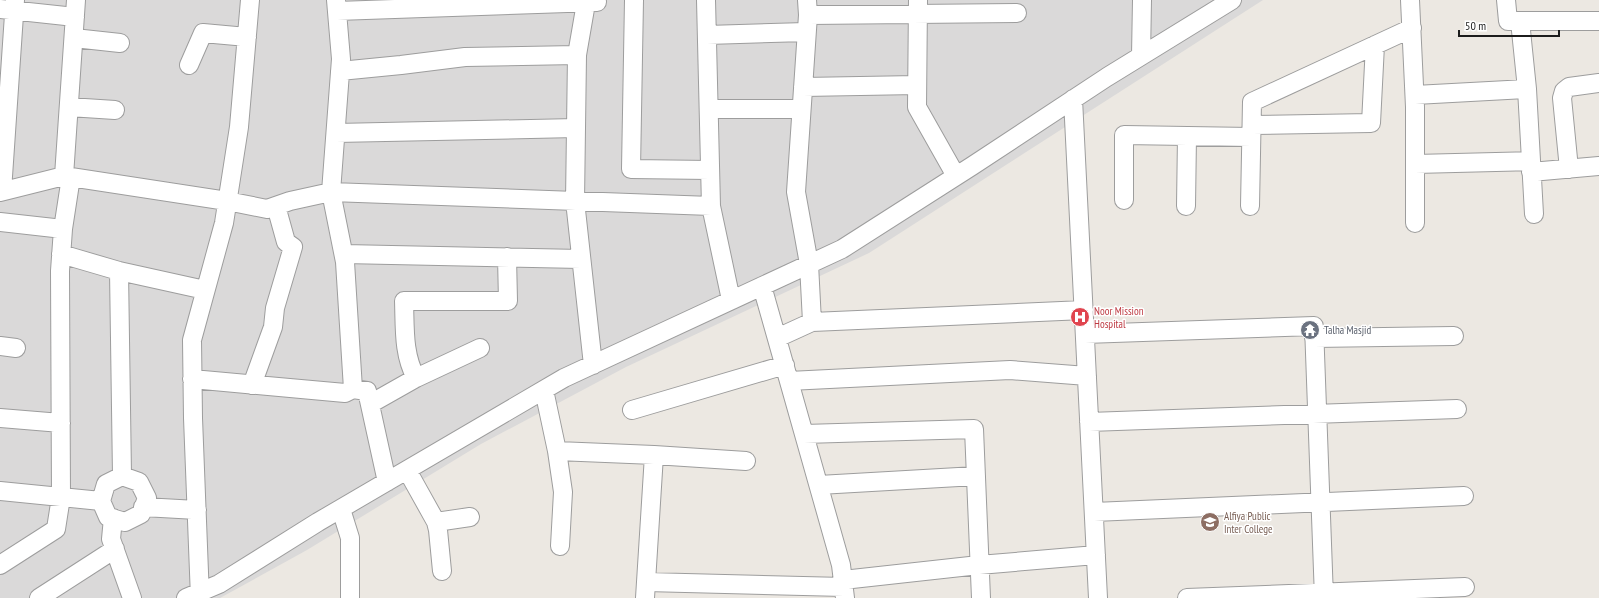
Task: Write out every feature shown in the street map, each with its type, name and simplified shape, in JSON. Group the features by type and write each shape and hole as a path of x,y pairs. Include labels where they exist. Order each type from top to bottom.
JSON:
{"street":[{"path":"250,0 239,127 224,223 192,340 197,510 195,596 218,584 341,509 564,378 842,249 1073,99 1232,0"},
{"path":"634,0 630,169 710,170"},
{"path":"706,0 711,206 731,300"},
{"path":"1141,56 1142,0"},
{"path":"1410,0 1414,95 1415,223"},
{"path":"1506,0 1508,21 1599,21"},
{"path":"353,389 345,262 331,192 341,59 337,6 592,2 577,55 575,201 593,365"},
{"path":"0,565 56,529 61,497 61,254 62,229 68,176 69,107 76,8 10,7 1,192 68,176 227,201 267,209 290,201 331,192 711,206"},
{"path":"707,35 807,16 918,7 1017,13"},
{"path":"918,7 917,107 956,176"},
{"path":"807,16 796,192 809,264 812,322"},
{"path":"1520,21 1527,90 1534,214"},
{"path":"1250,206 1252,102 1412,28"},
{"path":"189,65 204,33 247,37"},
{"path":"74,38 120,43"},
{"path":"1124,200 1124,135 1187,136 1371,123 1375,45"},
{"path":"340,71 402,66 465,57 577,55"},
{"path":"1569,169 1562,98 1564,91 1569,87 1599,83"},
{"path":"803,87 917,85"},
{"path":"1414,95 1527,90"},
{"path":"1073,99 1098,598"},
{"path":"69,107 114,110"},
{"path":"709,109 802,109"},
{"path":"336,133 576,128"},
{"path":"1186,206 1187,136"},
{"path":"1415,164 1569,169 1599,166"},
{"path":"252,385 273,327 275,308 293,247 286,242 276,206"},
{"path":"0,222 62,229"},
{"path":"61,254 119,271 205,290"},
{"path":"344,254 581,259"},
{"path":"416,378 410,367 405,346 404,301 508,300 507,257"},
{"path":"119,271 122,476"},
{"path":"762,286 841,565 844,588"},
{"path":"777,338 812,322 1084,310"},
{"path":"1085,334 1314,326 1324,595"},
{"path":"1314,338 1454,336"},
{"path":"370,404 416,378 480,348"},
{"path":"632,410 787,373 1010,370 1087,376"},
{"path":"192,379 344,393 353,389 367,390 387,482"},
{"path":"544,390 557,451 563,492 560,546"},
{"path":"1089,422 1457,409"},
{"path":"0,418 60,423"},
{"path":"804,434 974,429 981,598"},
{"path":"557,451 746,461"},
{"path":"654,455 646,590 844,588 979,565 1096,556"},
{"path":"408,470 436,522 442,571"},
{"path":"122,476 139,482 147,498 141,514 125,522 108,517 101,501 106,484 122,476"},
{"path":"819,485 976,476"},
{"path":"0,491 101,501"},
{"path":"1094,512 1464,496"},
{"path":"143,508 197,510"},
{"path":"341,509 350,538 350,598"},
{"path":"436,522 470,517"},
{"path":"113,518 111,539 132,598"},
{"path":"39,598 115,549"},
{"path":"1187,598 1324,595 1465,587"}],"shaded area":[{"path":"0,0 1263,0 869,253 626,367 481,444 307,550 220,598 0,598"}],"place":[{"name":"Noor Mission Hospital","path":"1080,317"},
{"name":"Talha Masjid","path":"1310,330"},
{"name":"Alfiya Public Inter College","path":"1210,522"}]}
